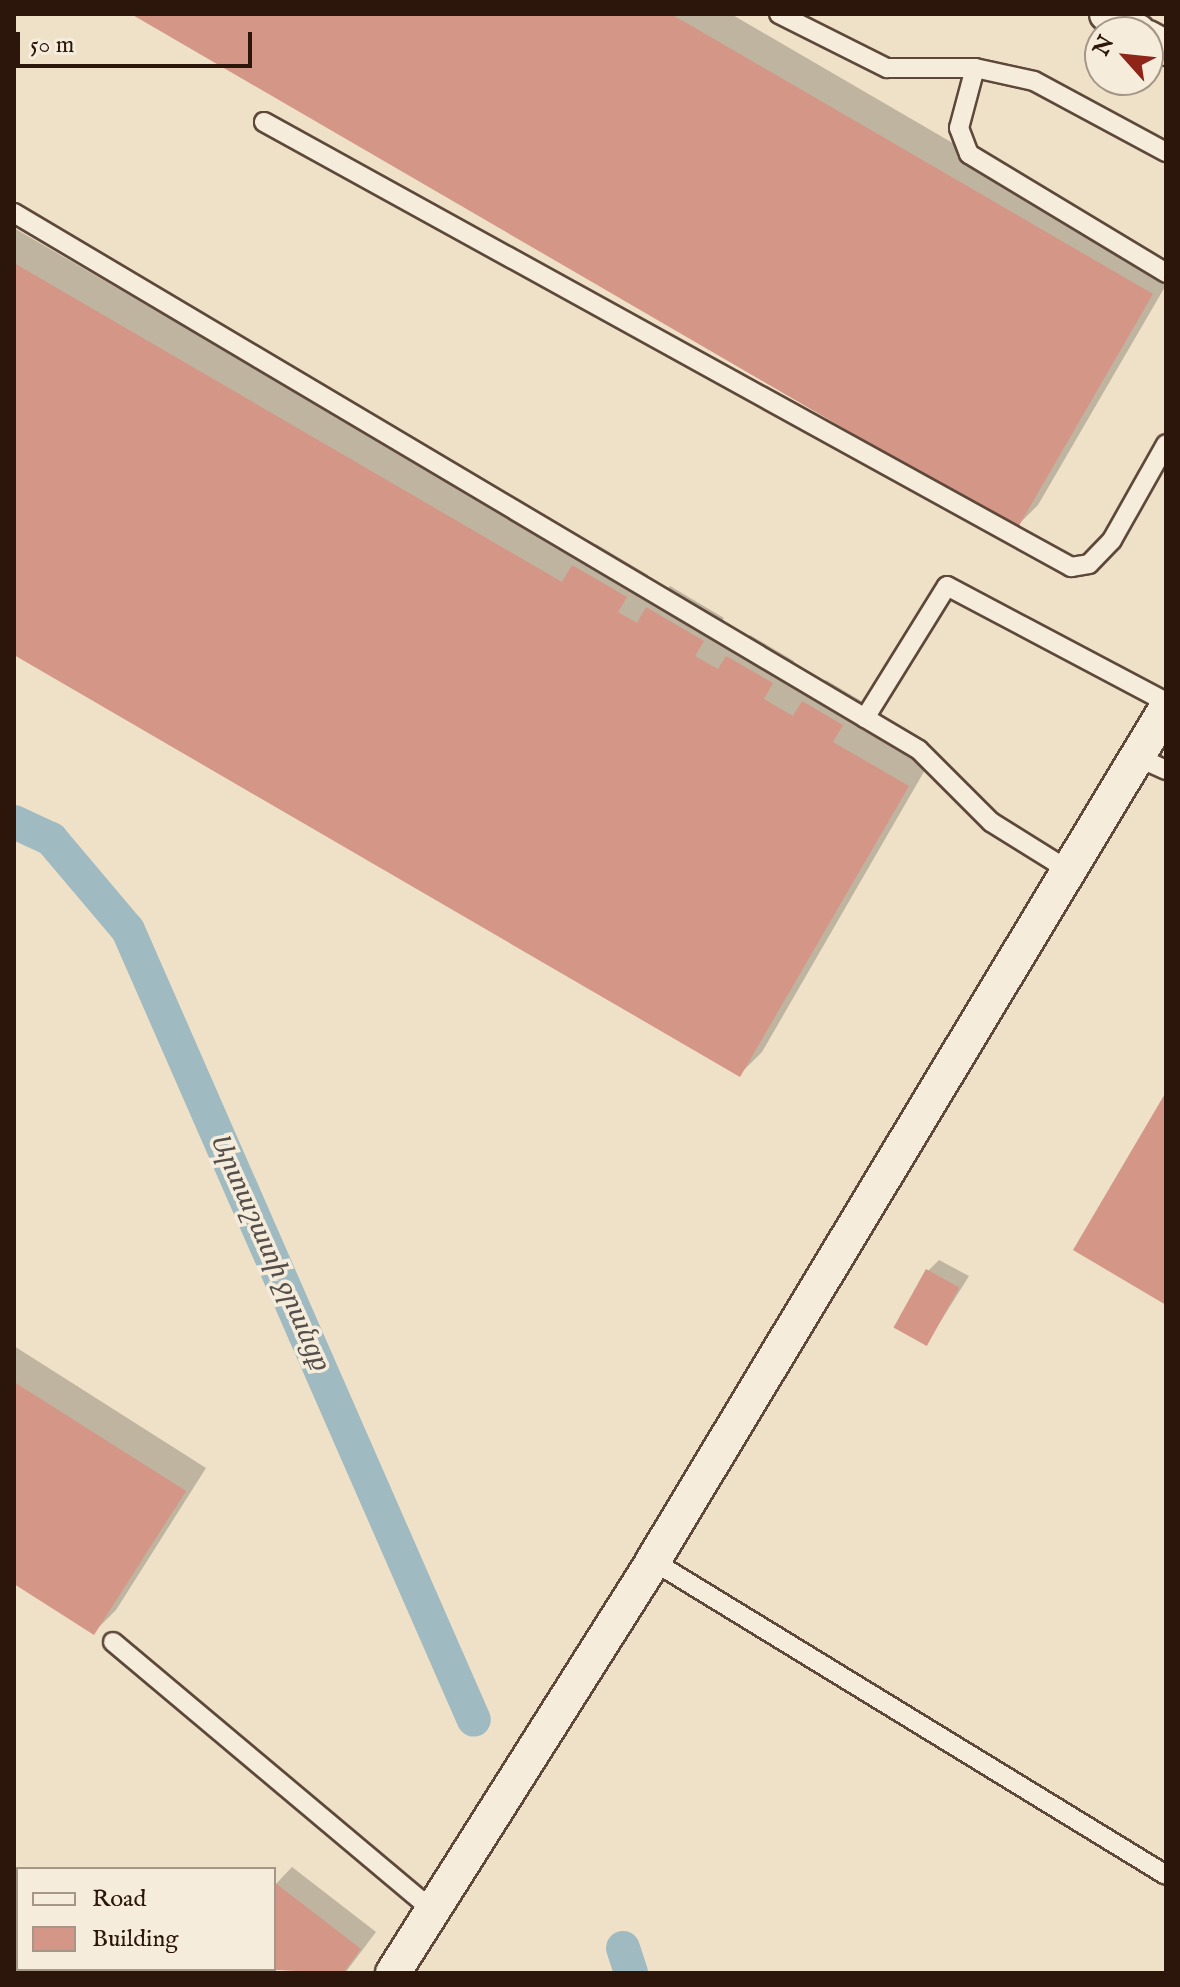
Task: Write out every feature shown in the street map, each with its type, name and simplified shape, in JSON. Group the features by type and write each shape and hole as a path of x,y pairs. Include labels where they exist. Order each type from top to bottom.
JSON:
{"street":[{"path":"393,1973 653,1561 1068,870 1151,764 1166,709"}],"lane":[{"path":"779,14 887,68 975,68 1034,81 1166,152"},
{"path":"975,68 959,128 969,154 1166,273"},
{"path":"264,122 1071,567 1089,564 1112,540 1166,444"},
{"path":"14,213 919,750 991,822 1068,870"},
{"path":"865,718 947,586 1166,702"},
{"path":"653,1561 1166,1875"},
{"path":"113,1642 431,1909"}],"building":[{"path":"131,14 671,14 1153,294 1017,529"},
{"path":"14,263 562,582 572,565 627,597 618,612 637,623 646,607 704,641 695,656 718,669 726,656 773,683 764,699 793,716 802,701 843,725 833,742 909,786 740,1077 14,655"},
{"path":"1166,1092 1166,1305 1073,1250"},
{"path":"926,1269 959,1287 927,1346 894,1328"},
{"path":"14,1382 186,1491 94,1635 14,1584"},
{"path":"276,1884 361,1949 343,1973 276,1970"}],"waterway":[{"name":"Արտաշատի ջրանցք","path":"14,822 51,839 128,930 474,1720"},
{"name":"Արտաշատի ջրանցք","path":"623,1948 631,1973"}]}
